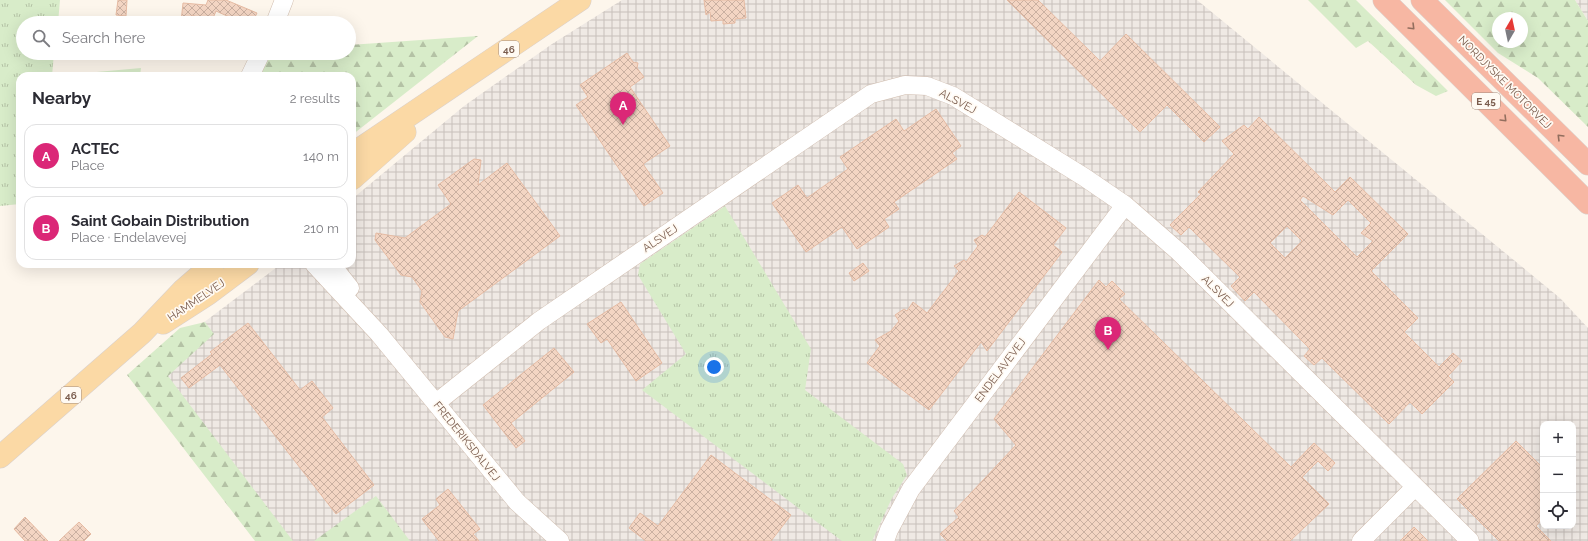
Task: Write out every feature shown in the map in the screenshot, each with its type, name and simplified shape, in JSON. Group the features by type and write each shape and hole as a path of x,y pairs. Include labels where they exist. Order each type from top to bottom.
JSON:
{"highway":[{"name":"E 45","path":"1384,0 1588,202"},
{"name":"NORDJYSKE MOTORVEJ","path":"1422,0 1588,164"}],"main road":[{"name":"46","path":"356,151 580,0"},
{"name":"46","path":"356,175 405,132 437,97"},
{"path":"356,158 390,127"},
{"name":"HAMMELVEJ","path":"0,457 142,333 183,290 208,268"},
{"path":"178,313 209,279 223,268"},
{"name":"HAMMELVEJ","path":"142,333 159,325 208,294 243,268"}],"street":[{"path":"278,16 284,0"},
{"path":"252,72 258,60"},
{"name":"ALSVEJ","path":"436,403 543,319 871,94 904,85 927,86 953,96 1084,177 1125,205 1179,252 1470,541"},
{"name":"ENDELAVEVEJ","path":"885,541 889,530 911,489 1125,205"},
{"name":"FREDERIKSDALVEJ","path":"318,268 379,334 517,502 560,541"},
{"name":"FREDERIKSDALVEJ","path":"335,268 350,287 379,334"},
{"path":"1361,541 1415,487"}],"shaded area":[{"path":"622,0 1197,0 1560,298 1588,328 1588,541 279,541 142,369 276,268 356,268 356,196 464,106 552,44"},
{"path":"1575,0 1588,0 1588,21"}],"green space":[{"path":"0,0 60,0 59,16 16,16 16,60 53,60 52,72 16,72 16,204 0,206"},
{"path":"1308,0 1356,0 1448,91 1436,96 1416,85 1368,41 1356,48"},
{"path":"1445,0 1575,0 1588,21 1588,127 1538,78 1498,53 1493,48 1528,48 1528,12 1492,12 1492,47"},
{"path":"478,36 356,132 356,72 262,72 268,60 356,60 356,45"},
{"path":"141,68 140,72 96,72"},
{"path":"725,206 811,349 805,390 903,464 907,475 892,498 872,541 842,541 642,390 686,354 638,275 640,264"},
{"path":"205,322 214,334 168,376 293,541 255,541 127,375 180,328"},
{"path":"376,496 410,541 314,541"}],"building":[{"path":"118,0 127,0 126,16 116,15"},
{"path":"208,0 226,0 257,13 256,16 227,16 216,11 214,16 182,16 183,3 206,5"},
{"path":"704,0 744,0 746,18 735,19 735,23 723,24 723,20 711,21 710,12 706,15"},
{"path":"1007,0 1038,0 1100,61 1126,34 1220,127 1204,142 1167,105 1140,132"},
{"path":"627,53 633,62 638,63 637,68 644,77 630,87 670,146 643,164 663,193 644,206 576,105 588,97 580,85"},
{"path":"936,109 961,146 952,153 957,159 894,202 899,209 884,219 889,227 857,249 842,227 806,252 772,203 798,185 807,198 848,169 840,157 896,119 904,131"},
{"path":"1259,117 1335,192 1350,177 1408,234 1371,271 1418,318 1404,332 1439,367 1453,353 1462,361 1448,376 1454,382 1422,414 1410,402 1389,424 1322,358 1314,365 1304,356 1310,349 1254,292 1245,301 1231,286 1240,277 1189,227 1181,235 1170,225 1201,194 1198,192 1234,154 1222,141 1244,125 1248,129","holes":["1303,196 1333,215 1348,200 1371,223 1361,233 1373,241 1357,257 1300,200","1287,226 1302,241 1285,258 1270,243"]},
{"path":"474,159 481,160 478,185 507,163 560,236 458,311 453,339 445,337 420,302 422,291 412,277 401,275 375,240 376,233 405,238 451,204 438,185"},
{"path":"1019,192 1066,228 1053,245 1062,252 987,351 981,342 929,410 867,363 880,346 875,340 891,331 899,321 895,315 904,309 907,311 913,302 927,313 959,271 954,266 964,260 966,262 978,246 974,240 982,235 985,237"},
{"path":"863,263 869,271 854,281 849,273"},
{"path":"1099,280 1106,287 1112,281 1125,294 1119,299 1291,467 1314,443 1335,463 1328,471 1318,461 1302,477 1329,504 1290,541 947,541 940,534 959,517 954,511 1016,445 994,419"},
{"path":"621,302 662,363 636,381 607,339 601,343 587,324"},
{"path":"248,323 300,390 312,381 333,408 322,417 374,485 336,514 220,365 189,388 181,378 212,354 210,352"},
{"path":"554,348 574,372 511,423 525,441 516,448 483,405"},
{"path":"1516,441 1540,465 1540,521 1536,526 1551,541 1499,541 1457,499"},
{"path":"711,455 791,515 771,541 646,541 629,528 640,513 658,526"},
{"path":"448,489 480,529 473,534 479,541 439,541 422,519 440,505 436,499"},
{"path":"25,517 48,541 25,541 14,529"},
{"path":"79,522 91,534 84,541 59,541"},
{"path":"1414,527 1428,541 1400,541"}],"place":[{"name":"ACTEC","path":"623,125"},
{"name":"Saint Gobain Distribution","path":"1108,350"}]}
